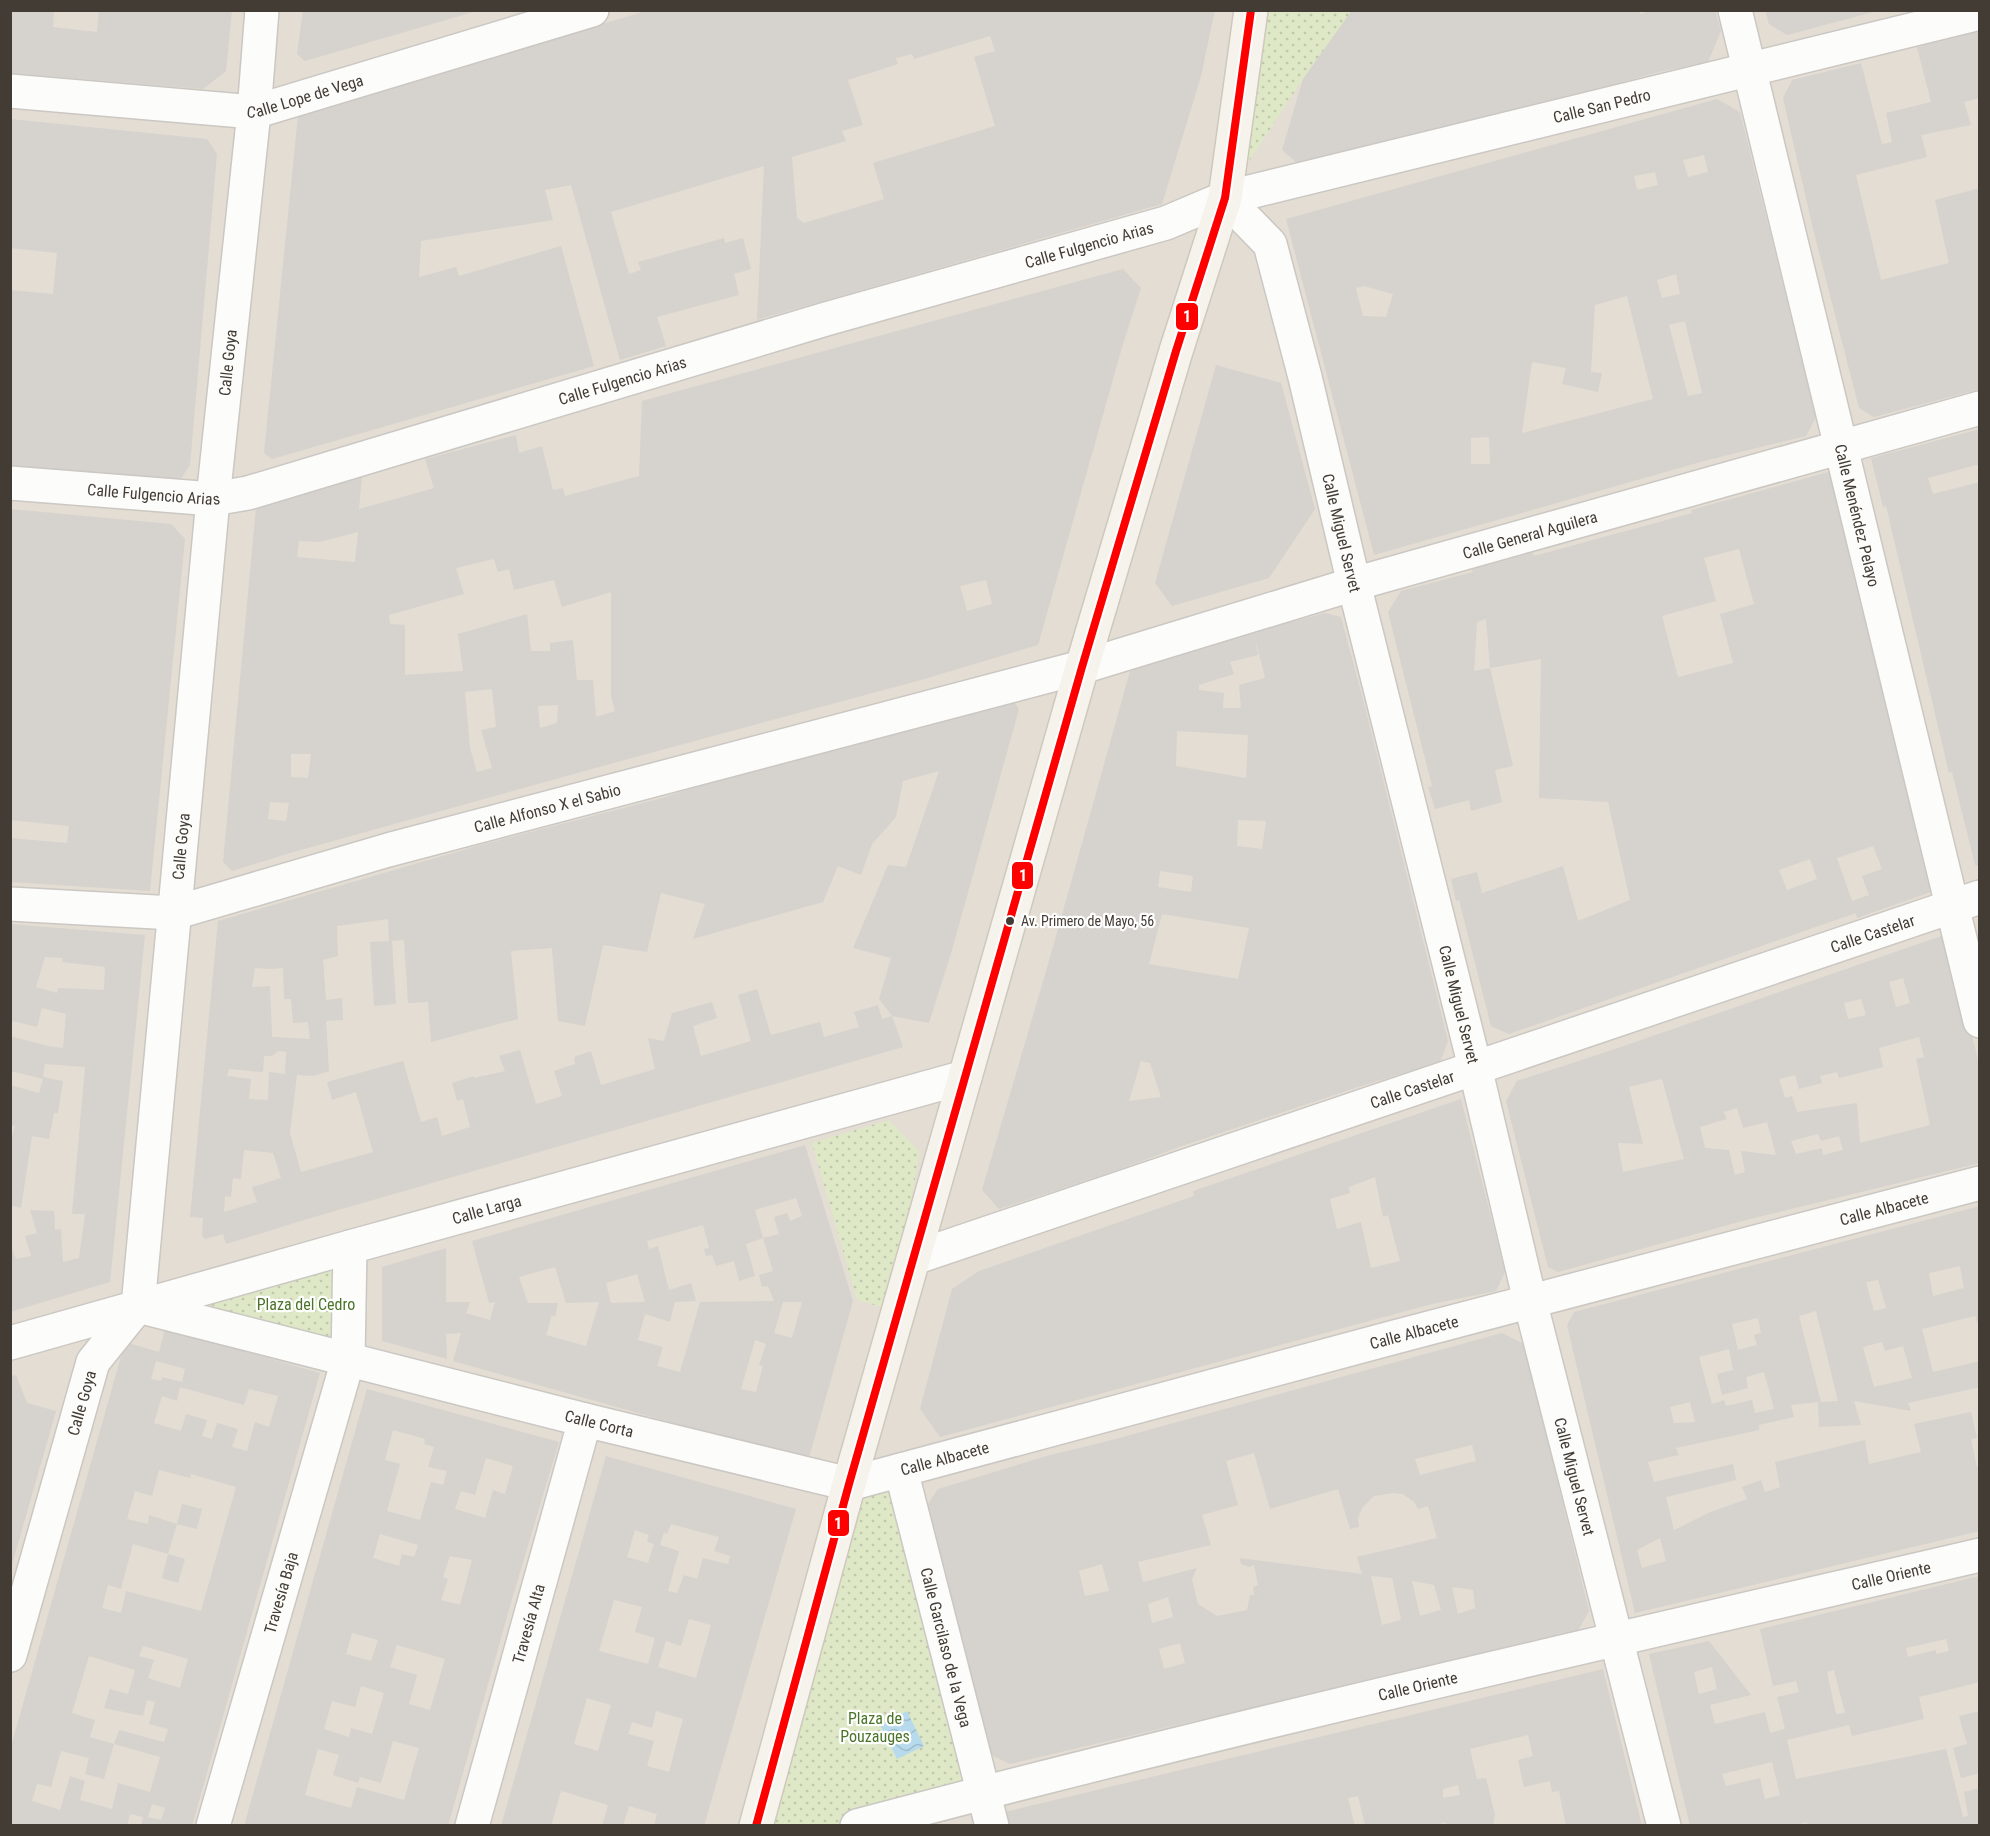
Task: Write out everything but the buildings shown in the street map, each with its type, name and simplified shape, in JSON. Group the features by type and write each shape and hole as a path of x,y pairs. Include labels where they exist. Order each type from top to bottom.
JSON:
{"street":[{"name":"Calle Goya","path":"10,1654 93,1362 138,1306 213,499 254,112 262,10"},
{"name":"Calle Lope de Vega","path":"10,92 254,112 592,10"},
{"path":"756,1826 849,1484 1082,667 1172,362 1225,198 1251,10"},
{"name":"Calle Menéndez Pelayo","path":"1735,10 1840,448 1965,902 1980,1021"},
{"name":"Calle San Pedro","path":"1225,198 1980,13"},
{"name":"Calle Fulgencio Arias","path":"10,483 213,499 248,493 826,319 1166,223 1225,198"},
{"name":"Calle Miguel Servet","path":"1225,198 1270,244 1305,377 1354,584 1475,1067 1530,1301 1664,1826"},
{"name":"Calle General Aguilera","path":"1082,667 1354,584 1980,408"},
{"name":"Calle Alfonso X el Sabio","path":"10,904 174,913 399,847 1082,667"},
{"name":"Calle Castelar","path":"914,1258 1965,902"},
{"name":"Calle Larga","path":"10,1343 965,1077"},
{"name":"Calle Albacete","path":"849,1484 1980,1183"},
{"path":"138,1306 348,1360 350,1247"},
{"name":"Calle Corta","path":"348,1360 849,1484"},
{"name":"Travesía Baja","path":"213,1826 348,1360"},
{"name":"Travesía Alta","path":"472,1826 585,1420"},
{"name":"Calle Garcilaso de la Vega","path":"911,1467 992,1826"},
{"name":"Calle Oriente","path":"857,1826 984,1792 1616,1639 1980,1555"}],"shaded area":[{"path":"11,11 1979,11 1979,1825 11,1825"}],"green space":[{"path":"1251,11 1352,11 1303,79 1225,198"},
{"path":"889,1120 920,1152 909,1211 881,1307 857,1300 812,1143"},
{"name":"Plaza del Cedro","path":"350,1247 348,1360 138,1306"},
{"name":"Plaza de Pouzauges","path":"901,1470 984,1792 857,1825 756,1826 849,1484"}],"water":[{"path":"907,1711 924,1746 897,1759 880,1725"}],"transit line":[{"name":"1","path":"756,1826 849,1484 1082,667 1176,351 1225,198 1251,10"}],"place":[{"name":"Av. Primero de Mayo, 56","path":"1010,921"}]}
